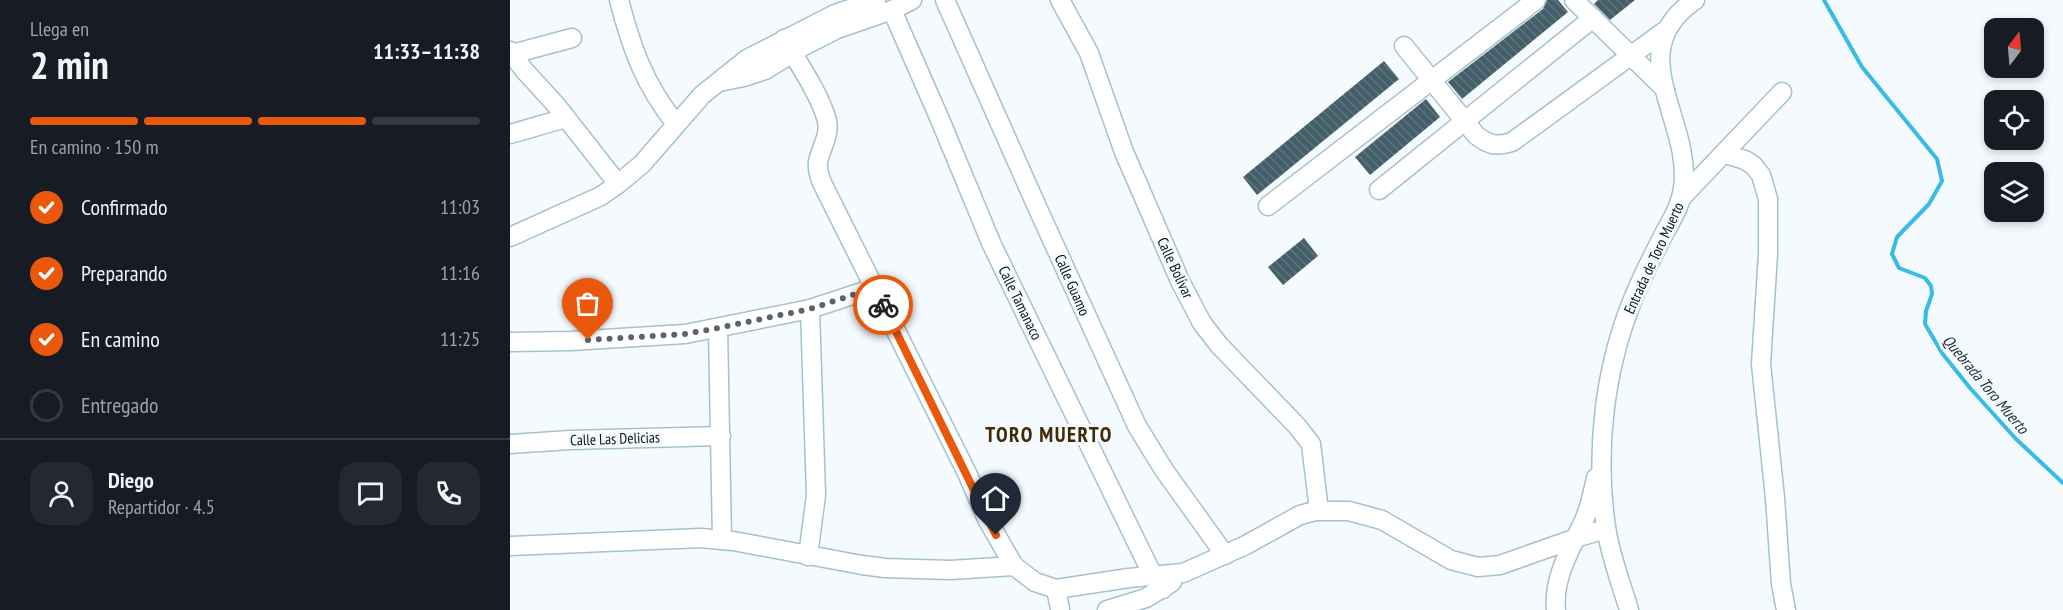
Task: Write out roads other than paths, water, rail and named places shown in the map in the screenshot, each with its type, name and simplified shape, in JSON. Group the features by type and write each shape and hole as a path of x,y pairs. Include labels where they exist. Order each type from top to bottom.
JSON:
{"street":[{"path":"619,0 630,41 641,69 658,101 676,124"},
{"path":"510,237 601,196 618,184 642,164 702,94 717,82 765,70 788,46 837,29 870,8 892,10 912,0"},
{"name":"Calle Guamo","path":"945,0 1137,426 1164,470 1225,555"},
{"name":"Calle Bolívar","path":"1060,0 1089,53 1124,152 1180,281 1202,324 1311,444 1319,511"},
{"path":"1268,206 1536,0"},
{"path":"1574,0 1666,91"},
{"name":"Entrada de Toro Muerto","path":"1629,610 1606,529 1602,476 1608,389 1621,333 1634,297 1682,197 1683,158 1659,56 1666,30 1681,10 1695,0"},
{"name":"Calle Tamanaco","path":"892,10 992,245 1158,582"},
{"path":"1379,190 1593,18"},
{"path":"1404,46 1476,135 1487,143 1498,146 1512,142 1666,30"},
{"path":"572,38 511,52 618,184"},
{"path":"788,46 826,120 827,134 819,160 819,175 967,473 987,519 1014,566 1035,582 1056,589 1158,582 1225,555 1300,515 1319,511 1349,511 1382,520 1451,560 1478,567 1500,565 1606,529"},
{"path":"1682,197 1782,92"},
{"path":"510,134 566,118"},
{"path":"1725,154 1753,165 1761,175 1768,199 1768,254 1761,364 1775,498 1781,584 1786,610"},
{"path":"510,342 685,334 810,309 874,288"},
{"path":"808,556 816,495 810,309"},
{"path":"718,328 722,540"},
{"name":"Calle Las Delicias","path":"510,444 721,436"},
{"path":"1556,610 1555,599 1560,577 1592,498 1603,439"},
{"path":"510,546 682,537 722,540 885,568 950,570 1014,566"},
{"path":"1107,610 1146,598 1158,582"},
{"path":"1056,589 1061,610"}],"waterway":[{"name":"Quebrada Toro Muerto","path":"1824,0 1862,67 1937,159 1942,181 1929,204 1897,237 1892,254 1899,268 1925,278 1931,286 1932,294 1926,311 1925,324 1942,353 1970,388 2016,439 2063,483"}],"district":[{"name":"TORO MUERTO","path":"1049,435"}]}
